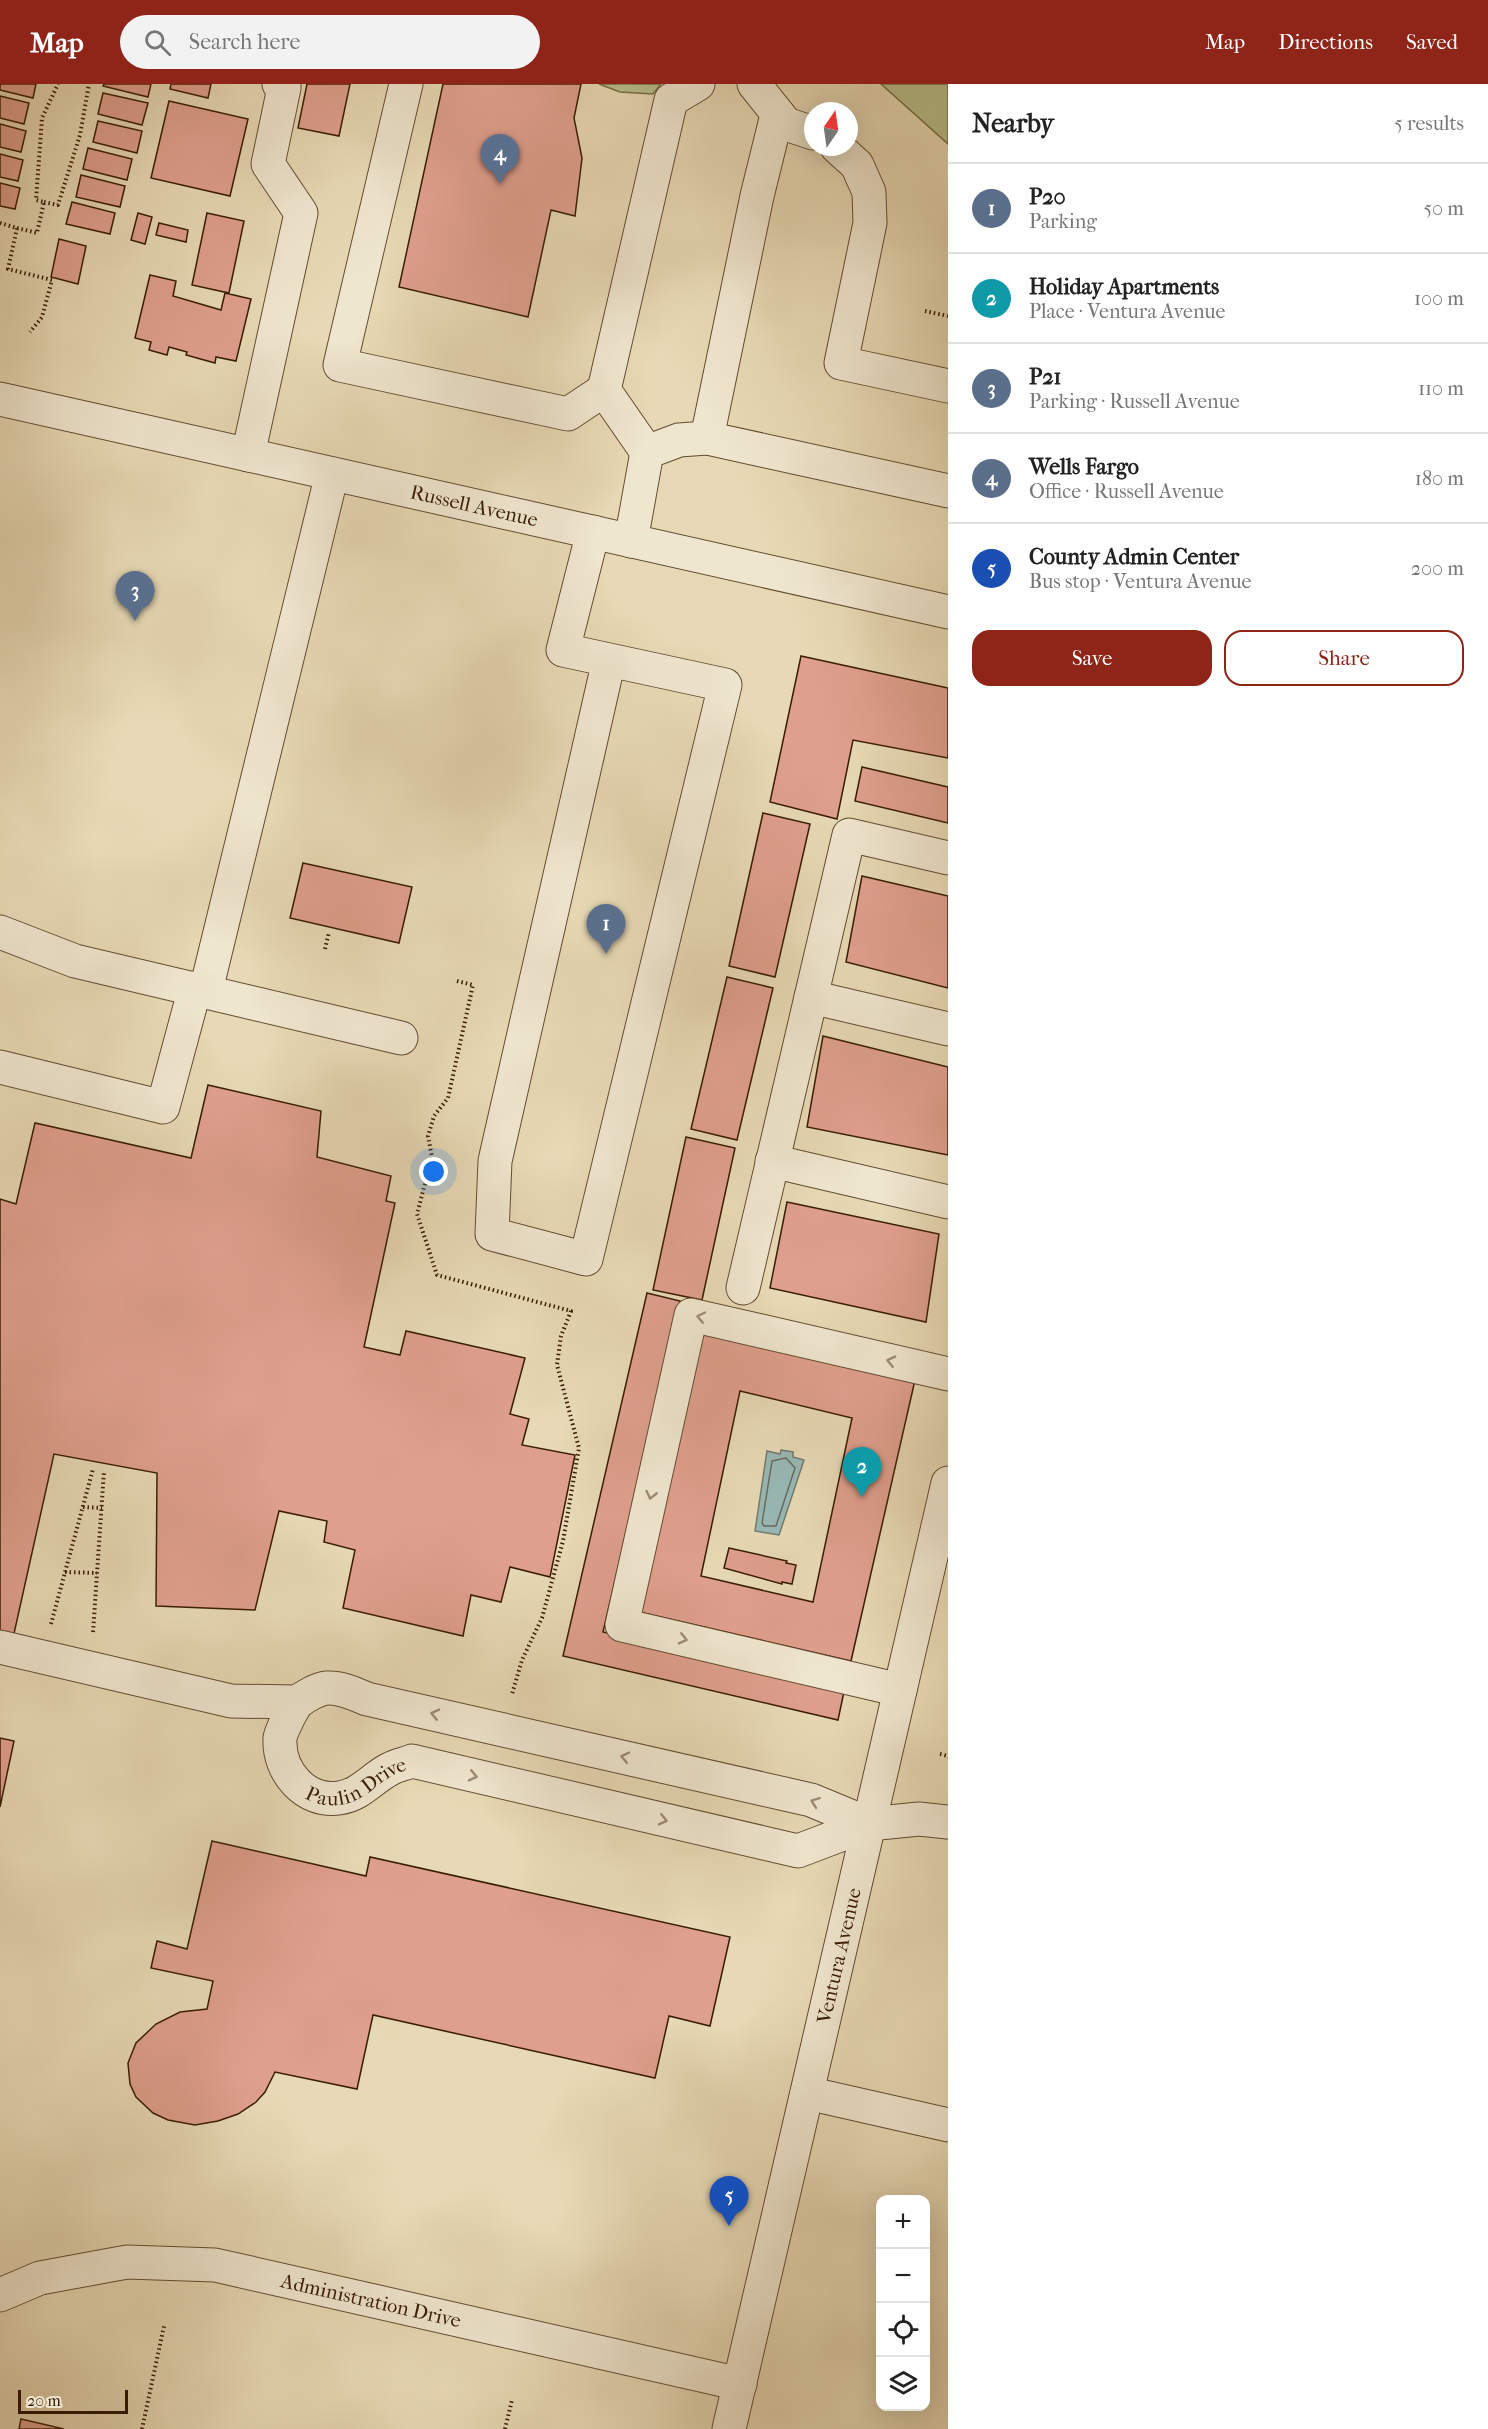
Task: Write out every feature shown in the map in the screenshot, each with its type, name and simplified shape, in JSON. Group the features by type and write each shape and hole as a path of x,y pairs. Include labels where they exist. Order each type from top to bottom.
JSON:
{"street":[{"path":"248,455 301,213 268,164 284,88 279,84"},
{"path":"406,84 340,365 568,414 604,390 672,100 698,84"},
{"path":"754,84 786,124 804,131"},
{"path":"706,438 757,195 777,115"},
{"path":"847,156 857,165 869,192 870,223 842,363 948,386"},
{"path":"604,390 647,452 631,541"},
{"name":"Russell Avenue","path":"0,399 948,612"},
{"path":"647,452 679,440 706,438 948,491"},
{"path":"0,1067 163,1107 200,989 332,474"},
{"path":"593,532 563,650 609,660 724,685 586,1260 492,1234 495,1161 609,660"},
{"path":"743,1288 849,835 948,858"},
{"path":"0,932 75,962 200,989 401,1038"},
{"path":"811,997 948,1029"},
{"path":"772,1161 948,1202"},
{"path":"900,1690 622,1625 691,1315 948,1374"},
{"name":"Ventura Avenue","path":"729,2429 948,1483"},
{"path":"0,1647 231,1701 297,1702"},
{"name":"Paulin Drive","path":"869,1824 811,1800 367,1698 336,1688 324,1688 297,1702 280,1736 281,1754 286,1771 302,1789 322,1798 340,1798 359,1792 390,1769 412,1761 798,1851 869,1824 919,1818 948,1822"},
{"path":"807,2093 948,2126"},
{"name":"Administration Drive","path":"0,2295 40,2278 127,2262 215,2265 740,2384"}],"path":[{"path":"58,84 42,118 36,200 58,206 80,135 89,84"},
{"path":"0,223 37,233 44,202"},
{"path":"16,228 8,269 52,280 42,317 30,332"},
{"path":"925,311 948,316"},
{"path":"325,949 329,932"},
{"path":"512,1694 522,1660 542,1618 563,1541 579,1448"},
{"path":"42,1657 93,1469"},
{"path":"91,1669 104,1471"},
{"path":"83,1506 102,1508"},
{"path":"65,1572 97,1573"},
{"path":"940,1754 948,1756"},
{"path":"142,2429 164,2326"},
{"path":"505,2429 512,2400"}],"green space":[{"path":"599,84 661,84 653,94 620,92"},
{"path":"881,84 948,84 948,144"}],"water":[{"path":"781,1450 793,1452 793,1457 804,1460 779,1535 755,1531 767,1451 780,1454"}],"building":[{"path":"0,84 36,84 33,98 0,90"},
{"path":"104,84 151,84 148,97 103,86"},
{"path":"171,84 211,84 208,98 170,89"},
{"path":"307,84 350,84 339,136 298,128"},
{"path":"443,84 581,84 574,118 582,158 575,216 551,210 528,317 399,287"},
{"path":"103,93 148,103 142,125 98,114"},
{"path":"0,96 29,103 24,124 0,118"},
{"path":"169,101 248,119 230,196 151,178"},
{"path":"98,121 142,131 137,153 93,142"},
{"path":"0,124 26,131 21,152 0,147"},
{"path":"88,148 132,159 127,180 83,169"},
{"path":"0,154 23,160 18,181 0,177"},
{"path":"81,175 125,186 120,207 76,197"},
{"path":"0,183 20,188 15,209 0,206"},
{"path":"72,202 115,213 110,234 66,224"},
{"path":"138,213 152,217 145,244 131,240"},
{"path":"207,213 244,221 229,293 192,285"},
{"path":"159,223 188,230 186,242 156,235"},
{"path":"59,239 86,246 78,284 51,277"},
{"path":"150,275 176,281 173,296 221,310 225,293 251,299 236,361 216,357 215,363 186,355 187,352 169,347 167,355 149,350 151,342 135,338"},
{"path":"801,656 948,688 948,758 853,740 837,819 770,802"},
{"path":"862,767 948,787 948,823 855,801"},
{"path":"763,813 810,824 775,977 729,966"},
{"path":"303,863 412,887 399,943 290,918"},
{"path":"862,876 948,896 948,988 846,962"},
{"path":"727,977 773,988 737,1140 691,1129"},
{"path":"823,1036 948,1067 948,1155 807,1127"},
{"path":"208,1085 321,1111 317,1157 391,1176 386,1201 395,1203 364,1347 400,1355 406,1331 525,1358 510,1414 529,1419 522,1445 575,1455 550,1577 510,1567 501,1602 471,1595 463,1636 343,1608 355,1550 324,1542 327,1521 279,1511 255,1610 156,1606 157,1473 54,1454 9,1656 0,1655 0,1199 16,1204 35,1123 191,1158"},
{"path":"686,1137 735,1148 702,1300 653,1290"},
{"path":"787,1202 939,1234 926,1322 770,1288"},
{"path":"647,1293 680,1301 603,1632 845,1687 838,1720 563,1656"},
{"path":"703,1330 915,1380 851,1661 639,1612","holes":["740,1391 852,1418 813,1602 701,1576"]},
{"path":"729,1548 796,1565 792,1584 782,1582 782,1584 724,1568"},
{"path":"0,1738 14,1741 0,1807"},
{"path":"212,1841 366,1876 370,1857 730,1937 710,2026 669,2016 655,2078 373,2015 357,2089 275,2072 265,2092 256,2102 238,2114 218,2121 195,2125 168,2120 153,2113 136,2097 130,2084 128,2063 136,2043 156,2024 180,2012 207,2009 213,1981 151,1968 157,1941 187,1949"},
{"path":"21,2419 64,2429 19,2429"}],"place":[{"name":"Wells Fargo","path":"500,184"},
{"name":"P21","path":"135,621"},
{"name":"P20","path":"606,954"},
{"name":"Holiday Apartments","path":"862,1497"},
{"name":"County Admin Center","path":"729,2226"}]}
